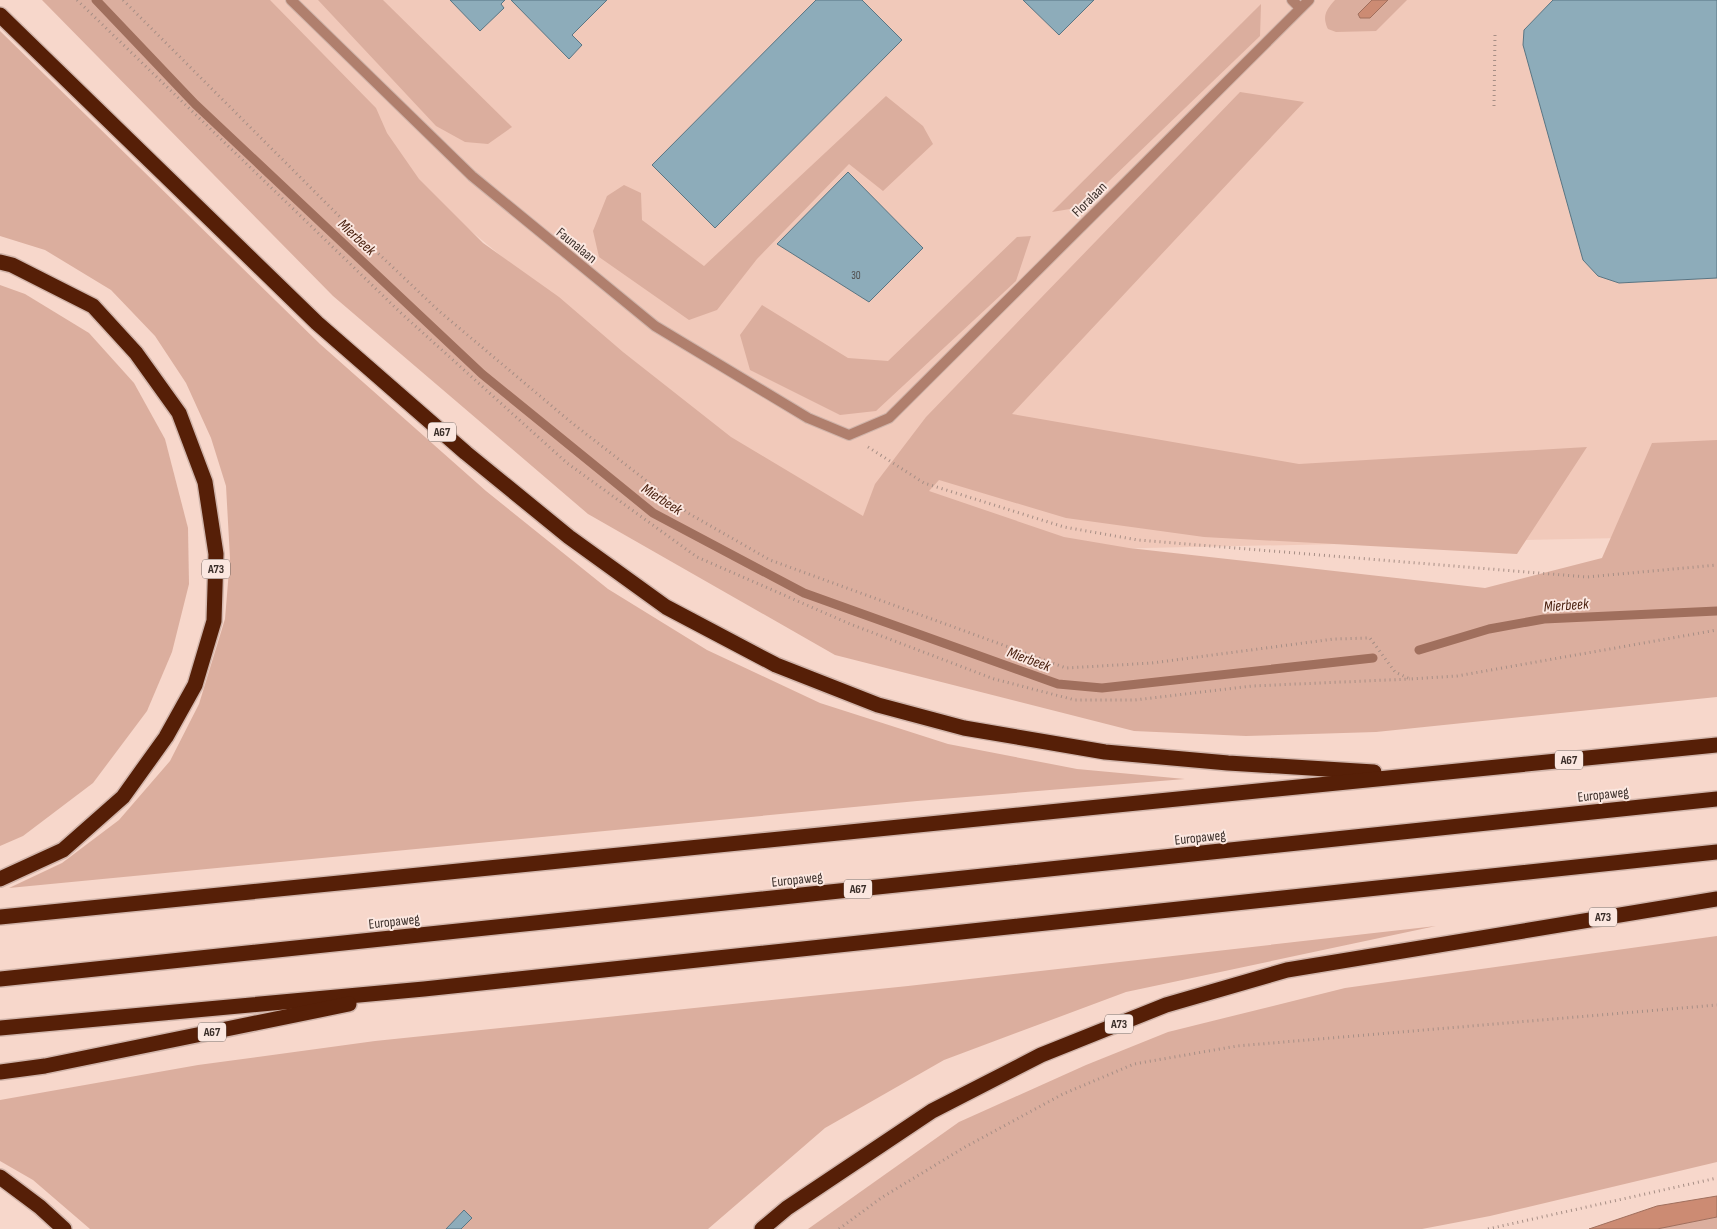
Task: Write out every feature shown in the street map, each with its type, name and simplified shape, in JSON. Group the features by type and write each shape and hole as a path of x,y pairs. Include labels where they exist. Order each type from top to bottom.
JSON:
{"highway":[{"name":"A67","path":"0,15 317,323 466,453 570,537 666,607 776,665 878,705 964,728 1105,752 1228,763 1421,775"},
{"name":"A73","path":"0,262 12,265 93,306 136,353 179,413 205,482 216,554 214,621 195,685 166,737 123,797 63,850 0,879"},
{"name":"A67","path":"0,917 1717,745"},
{"name":"Europaweg","path":"0,979 1717,798"},
{"name":"A67","path":"0,1028 424,988 1717,852"},
{"name":"A73","path":"762,1229 787,1208 932,1111 1041,1055 1166,1005 1287,970 1717,899"},
{"name":"A67","path":"0,1072 45,1066 424,988"},
{"path":"0,1177 40,1207 64,1229"}],"street":[{"name":"Faunalaan","path":"292,0 472,176 655,326 808,418 849,435"},
{"path":"1292,0 1300,8"},
{"name":"Floralaan","path":"849,435 889,418 1308,0"}],"path":[{"path":"77,0 402,314 567,463 697,557 850,624 985,675 1075,700 1134,700 1252,686 1457,676 1717,630"},
{"path":"123,0 337,214 439,311 572,423 688,513 770,560 1066,668 1152,664 1334,640 1370,638 1396,672 1410,679"},
{"path":"1494,106 1495,35"},
{"path":"849,435 924,483 1064,527 1138,540 1587,577 1717,565"},
{"path":"839,1229 881,1198 965,1147 1063,1094 1134,1064 1237,1046 1717,1005"},
{"path":"1488,1229 1717,1178"}],"shaded area":[{"path":"42,0 270,0 376,108 387,133 419,179 483,243 559,297 623,352 731,437 863,516 875,484 926,417 1240,92 1304,102 1012,414 1299,464 1587,447 1517,554 1204,537 1066,518 939,480 929,491 1064,537 1129,548 1485,588 1602,558 1652,443 1717,440 1717,697 1376,732 1246,736 1134,731 835,655 588,514 333,296"},
{"path":"192,0 1717,0 1717,536 861,554"},
{"path":"318,0 383,0 512,127 488,144 465,142 436,126"},
{"path":"1335,0 1372,0 1358,14 1370,18 1388,0 1407,0 1376,31 1336,32 1328,29 1325,20 1327,10"},
{"path":"1372,0 1388,0 1370,18 1360,18 1358,14"},
{"path":"1261,4 1260,36 1082,207 1052,212"},
{"path":"0,31 320,344 486,491 608,589 707,650 820,703 948,744 1077,769 1185,779 917,801 9,888 62,863 119,820 170,761 199,704 225,619 230,558 226,486 211,438 186,383 155,336 111,290 45,250 0,236"},
{"path":"886,96 923,126 933,144 883,191 849,164 757,259 717,310 689,320 599,257 593,231 607,196 624,185 641,193 642,220 704,266"},
{"path":"1031,236 1016,281 876,411 840,415 750,370 740,335 762,305 848,358 888,361 1017,237"},
{"path":"0,285 25,294 89,333 134,383 165,439 188,528 189,584 172,652 147,711 93,783 23,836 0,846"},
{"path":"1436,926 1126,992 944,1060 825,1128 708,1229 90,1229 33,1180 0,1161 0,1100 198,1065 375,1041 908,986"},
{"path":"1717,936 1717,1162 1490,1216 1422,1229 808,1229 959,1122 1086,1065 1168,1032 1345,988"},
{"path":"1717,1196 1717,1217 1657,1229 1589,1229 1657,1206"},
{"path":"1717,1217 1717,1229 1657,1229 1662,1227"}],"building":[{"path":"450,0 505,0 501,4 504,8 480,31"},
{"path":"511,0 607,0 572,35 582,45 569,59"},
{"path":"816,0 862,0 902,40 715,228 652,165"},
{"path":"1023,0 1094,0 1059,35"},
{"path":"1553,0 1717,0 1717,278 1619,283 1598,276 1583,260 1523,45 1524,30"},
{"path":"848,172 923,248 869,302 777,244"},
{"path":"464,1210 472,1218 461,1229 446,1229"}],"waterway":[{"name":"Mierbeek","path":"96,0 195,104 482,374 653,513 804,593 1058,684 1102,688 1373,658"},
{"name":"Mierbeek","path":"1419,650 1489,629 1544,619 1717,611"}]}
